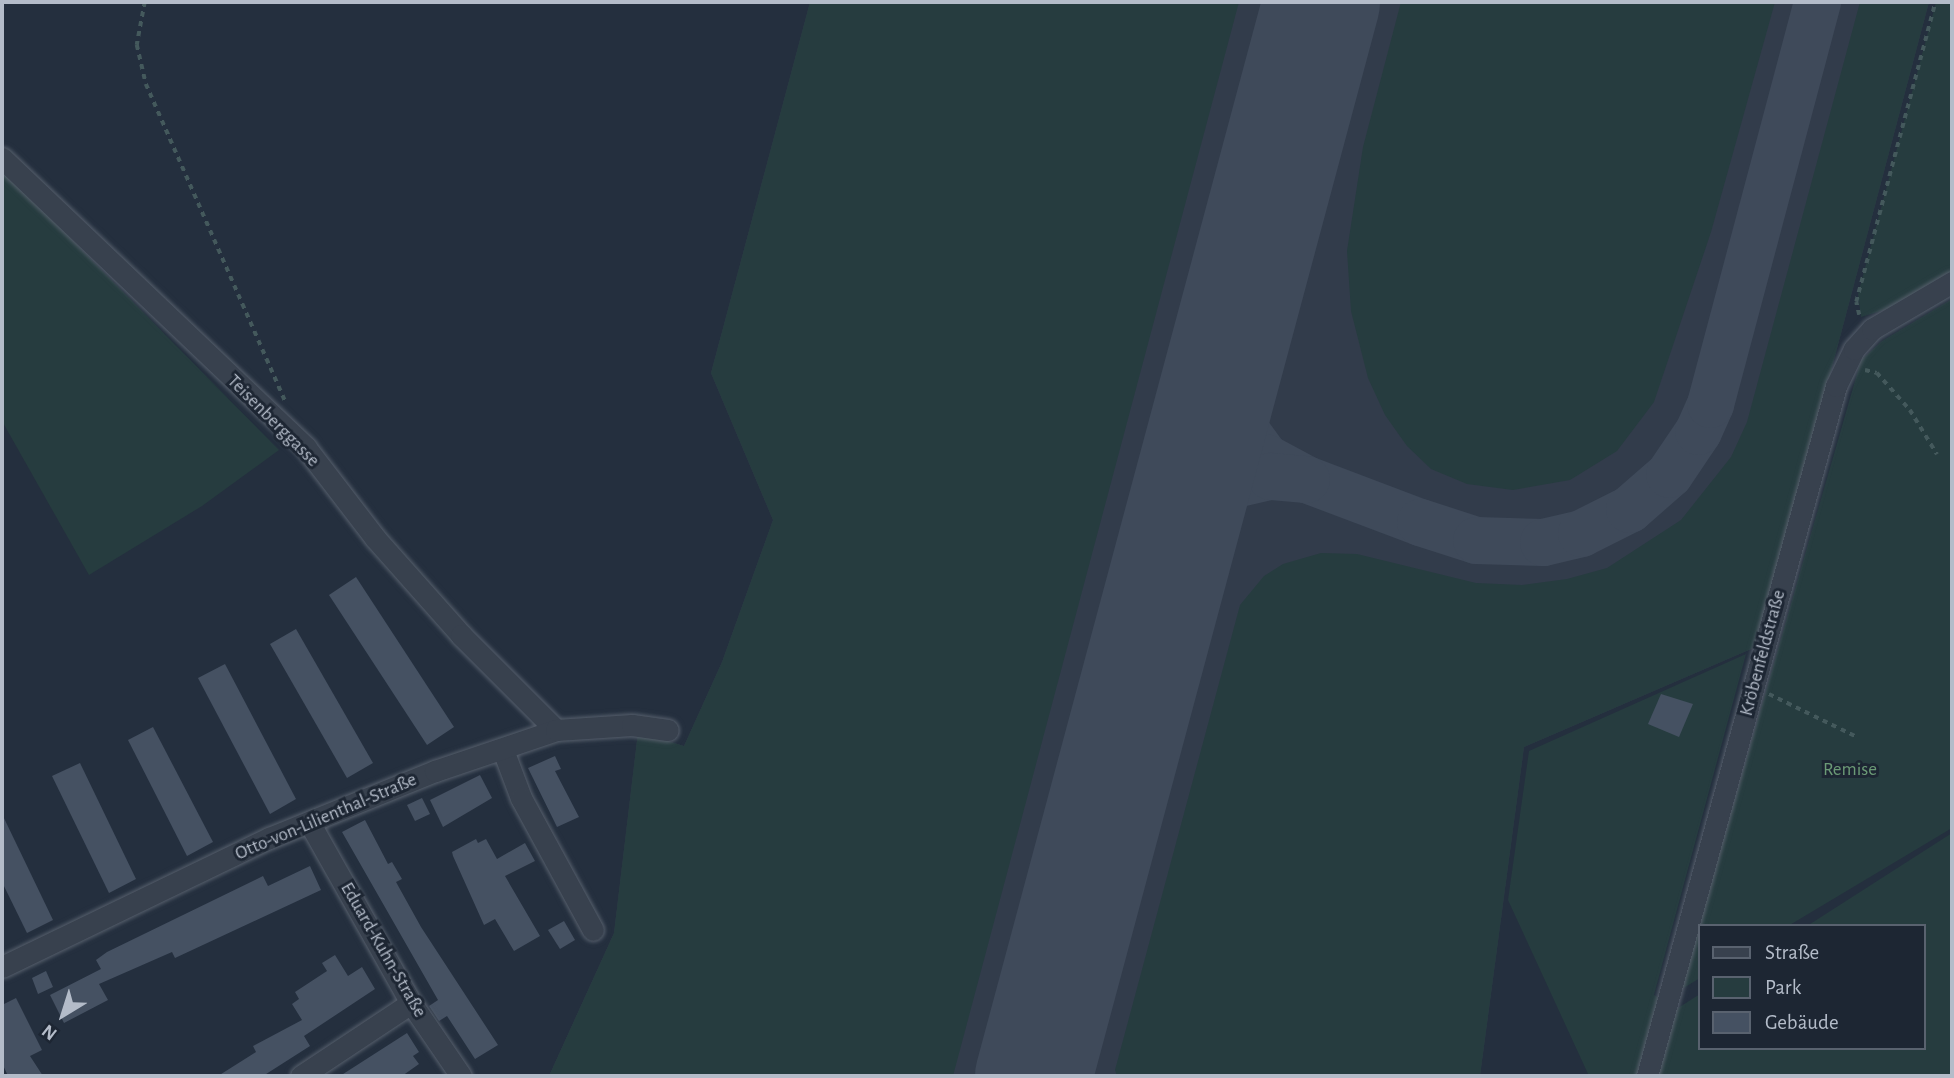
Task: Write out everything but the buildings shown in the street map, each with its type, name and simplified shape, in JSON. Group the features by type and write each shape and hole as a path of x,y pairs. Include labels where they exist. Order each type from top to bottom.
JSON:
{"street":[{"name":"Teisenberggasse","path":"2,159 306,448 375,538 461,635 556,730"},
{"name":"Kröbenfeldstraße","path":"1647,1076 1836,386 1864,337 1952,282"},
{"name":"Otto-von-Lilienthal-Straße","path":"2,967 309,822 435,771 556,730 632,725 668,730"},
{"path":"503,750 521,798 593,930"},
{"name":"Eduard-Kuhn-Straße","path":"309,822 411,1003 461,1076"},
{"path":"300,1076 411,1003"}],"path":[{"path":"145,2 137,44 146,84 289,411"},
{"path":"1864,337 1856,302 1935,2"},
{"path":"1846,365 1877,373 1910,410 1937,454"},
{"path":"1754,688 1795,703 1857,737"}],"shaded area":[{"path":"810,2 1929,2 1758,646 1524,747 1480,1076 549,1076 614,933 638,732 684,746 722,662 773,520 711,373"}],"green space":[{"path":"810,2 1239,2 953,1076 549,1076 614,933 638,732 684,746 722,662 773,520 711,373"},
{"path":"1401,2 1775,2 1711,232 1654,402 1617,451 1570,480 1513,490 1467,484 1431,469 1407,446 1385,415 1368,378 1351,311 1347,251 1363,147"},
{"path":"1860,2 1929,2 1758,646 1524,747 1480,1076 1117,1076 1115,1070 1240,605 1264,576 1283,564 1321,553 1357,554 1476,583 1522,585 1567,579 1607,568 1681,520 1731,457 1747,422"},
{"path":"1936,2 1952,2 1952,272 1894,307 1861,317 1858,294"},
{"path":"2,169 279,450 202,506 89,575 2,421"},
{"name":"Remise","path":"1952,299 1952,828 1791,924 1699,924 1699,979 1680,990 1861,360 1882,341"},
{"path":"1746,654 1654,995 1678,1008 1699,995 1699,1050 1926,1050 1926,924 1810,924 1952,833 1952,1076 1589,1076 1508,900 1529,751"}],"taxiway":[{"path":"1222,373 1241,424 1265,457 1306,479 1420,522 1476,540 1543,542 1581,533 1629,509 1669,474 1698,431 1710,404 1817,2"},
{"path":"1177,539 1207,503 1234,484 1270,476 1306,479"}],"runway":[{"path":"1033,1076 1321,2"}]}
